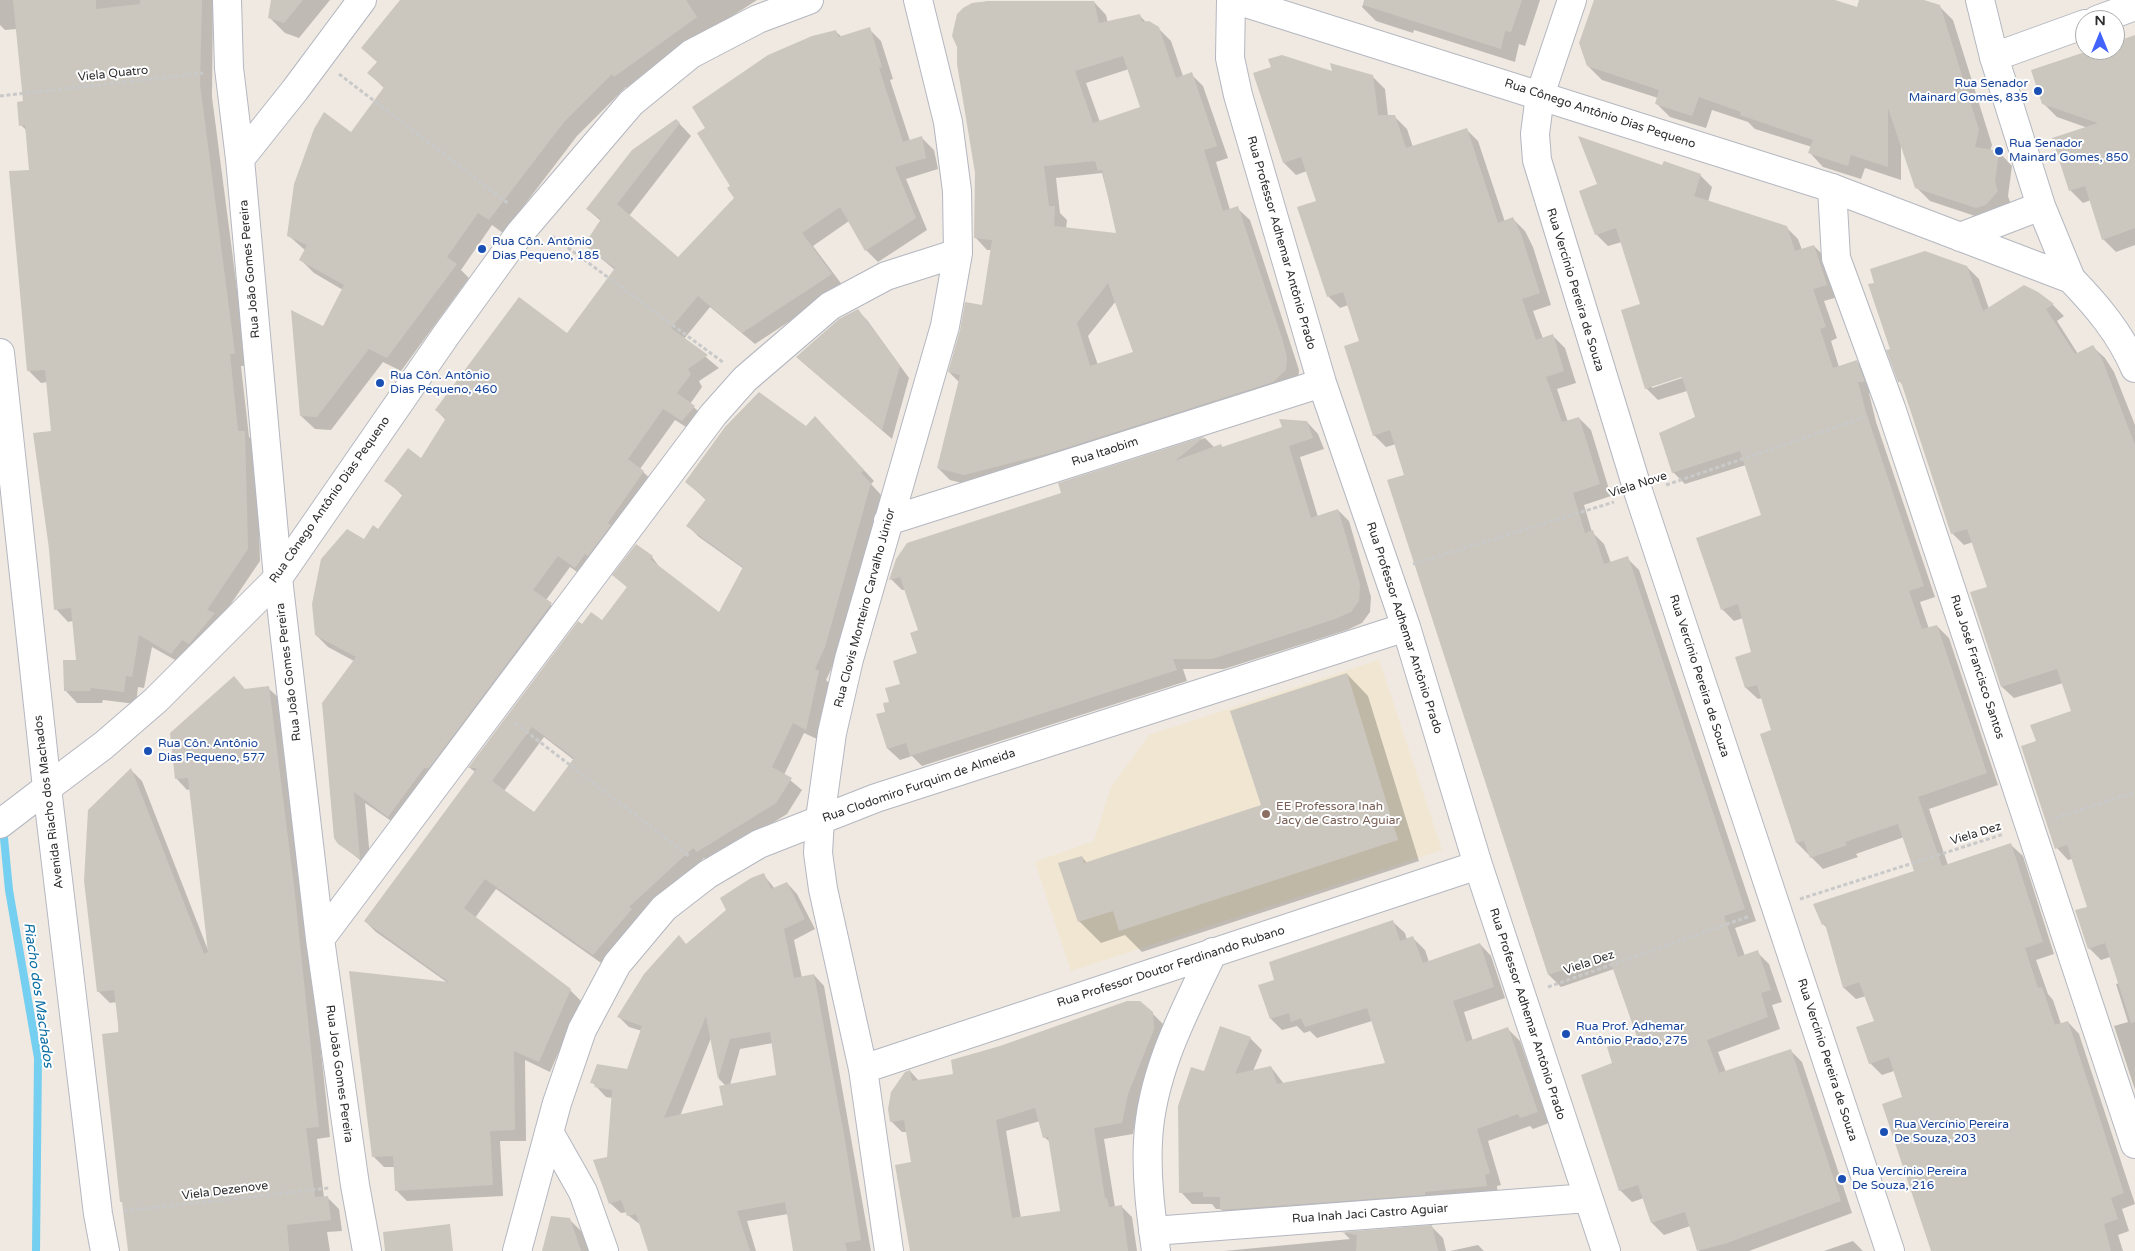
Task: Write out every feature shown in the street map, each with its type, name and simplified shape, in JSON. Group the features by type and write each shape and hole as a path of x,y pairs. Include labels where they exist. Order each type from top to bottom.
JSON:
{"street":[{"name":"Rua João Gomes Pereira","path":"227,0 229,70 240,159 278,578 320,940 355,1185 367,1251"},
{"path":"240,159 295,90 362,0"},
{"name":"Rua Cônego Antônio Dias Pequeno","path":"7,818 104,745 156,700 278,578 446,335 520,233 631,103 691,54 758,19 809,0"},
{"name":"Rua Clovis Monteiro Carvalho Júnior","path":"888,1251 863,1069 823,889 818,853 820,819 832,733 849,659 945,326 958,253 957,191 948,122 918,0"},
{"name":"Rua Professor Adhemar Antônio Prado","path":"1231,0 1230,58 1238,95 1322,383 1406,627 1478,864 1606,1251"},
{"name":"Rua Cônego Antônio Dias Pequeno","path":"1236,0 1832,188 2071,279"},
{"name":"Rua Vercínio Pereira de Souza","path":"1572,0 1540,95 1534,134 1537,160 1639,494 1890,1251"},
{"path":"1980,0 1994,58 2041,206 2071,279 2094,303 2114,329 2135,368"},
{"path":"2125,0 2135,5"},
{"path":"2122,10 2135,5"},
{"path":"1994,58 2075,28"},
{"name":"Rua José Francisco Santos","path":"1832,188 1836,258 1891,408 2135,1144"},
{"path":"1960,237 2041,206"},
{"path":"320,940 713,416 745,379 830,306 886,276 958,253"},
{"name":"Avenida Riacho dos Machados","path":"0,353 47,788 98,1214 105,1251"},
{"name":"Rua Itaobim","path":"888,521 1322,383"},
{"name":"Rua Clodomiro Furquim de Almeida","path":"516,1251 549,1132 582,1030 617,964 664,908 711,873 759,844 876,798 1406,627"},
{"name":"Rua Professor Doutor Ferdinando Rubano","path":"863,1069 1478,864"},
{"path":"1154,1241 1148,1188 1148,1140 1158,1081 1177,1026 1213,952"},
{"path":"549,1132 583,1192 604,1251"},
{"name":"Rua Inah Jaci Castro Aguiar","path":"1154,1241 1588,1198"}],"path":[{"name":"Viela Quatro","path":"0,96 229,70"},
{"name":"Viela Nove","path":"1388,572 1639,494 1891,408"},
{"path":"494,708 711,873"},
{"name":"Viela Dez","path":"1822,892 2135,792"},
{"name":"Viela Dez","path":"1521,996 1776,907"},
{"name":"Viela Dezenove","path":"98,1214 355,1185"}],"shaded area":[{"name":"EE Professora Inah Jacy de Castro Aguiar","path":"1379,660 1442,850 1071,971 1035,862 1094,841 1111,787 1149,735"}],"building":[{"path":"13,0 96,0 96,9 140,4 140,0 202,0 200,84 235,354 230,354 238,431 245,431 248,549 207,610 215,613 189,644 182,640 171,654 139,635 132,677 126,676 124,692 91,688 90,691 64,691 63,660 76,660 71,608 54,610 49,549 33,433 51,431 45,370 27,371 9,171 29,170 25,125 19,126 17,102 23,101"},
{"path":"271,0 303,0 284,23 268,18"},
{"path":"400,0 686,0 697,17 614,77 612,74 564,122 489,220 478,213 447,257 457,264 387,358 369,349 317,417 300,416 291,310 323,326 344,285 299,260 307,245 287,236 294,184 314,129 324,112 351,132 384,87 367,73 377,62 361,48"},
{"path":"1364,0 1522,0 1511,32 1505,31 1501,49 1363,5"},
{"path":"1594,0 1835,0 1857,7 1859,0 1924,0 1940,5 1979,130 1975,147 1999,151 1995,182 1998,191 1986,205 1976,208 1915,188 1888,108 1888,167 1851,155 1848,166 1808,153 1813,140 1740,115 1741,112 1699,97 1692,116 1655,104 1659,90 1587,66 1579,43"},
{"path":"988,1 1094,1 1099,23 1140,14 1142,22 1149,21 1159,27 1176,78 1192,72 1217,146 1204,150 1223,211 1238,206 1282,338 1287,357 1286,370 1273,382 1050,453 964,475 937,468 960,375 948,372 960,330 965,302 982,305 992,240 974,238 975,173 957,64 957,47 952,36 957,14 972,3","holes":["1123,56 1140,107 1093,123 1075,71","1095,161 1098,171 1102,170 1116,233 1054,226 1055,206 1049,206 1044,166","1108,283 1133,352 1090,366 1077,323"]},
{"path":"870,27 882,67 879,68 903,142 922,136 926,158 895,167 916,218 865,251 840,207 802,233 832,274 742,333 698,296 671,328 708,355 688,369 691,374 677,393 695,406 682,421 663,409 628,459 644,471 608,523 611,525 588,556 585,554 575,568 558,556 533,590 552,603 429,768 424,768 388,817 354,792 360,859 338,844 334,838 322,703 356,657 315,635 312,604 321,559 347,529 364,539 373,525 378,529 403,494 384,481 408,448 421,458 446,418 435,410 519,297 567,333 615,268 584,245 601,219 586,209 632,150 676,119 680,123 617,204 678,257 734,198 727,188 730,186 697,133 705,128 692,107 768,55 812,36 836,30 838,37"},
{"path":"2135,35 2135,228 2102,240 2085,186 2069,191 2052,138 2098,123 2042,104 2031,70 2075,55 2075,60 2125,60 2125,38"},
{"path":"1282,55 1332,71 1330,63 1373,75 1378,115 1395,115 1406,148 1467,128 1498,223 1513,217 1521,234 1540,293 1522,299 1536,340 1553,334 1564,371 1546,377 1562,422 1579,417 1600,484 1573,493 1585,533 1593,530 1604,564 1628,556 1745,909 1724,916 1738,957 1758,950 1771,990 1761,993 1768,1017 1707,1040 1719,1073 1791,1049 1841,1201 1727,1243 1697,1251 1685,1212 1651,1223 1638,1185 1619,1191 1581,1075 1612,1063 1607,1047 1637,1037 1608,955 1548,975 1387,480 1404,475 1390,430 1373,436 1344,346 1359,341 1343,292 1327,297 1297,207 1316,201 1301,157 1283,163 1253,73 1271,67 1268,59"},
{"path":"1578,136 1662,165 1664,161 1701,174 1694,196 1787,226 1795,251 1814,245 1827,285 1813,289 1826,327 1820,329 1833,368 1857,360 1865,382 1858,382 1865,409 1924,586 1909,591 1922,629 1937,625 1987,773 1918,797 1942,866 2011,843 2043,942 2025,948 2038,988 2042,987 2055,1025 2068,1021 2124,1193 2111,1198 2118,1219 2104,1224 2111,1251 1931,1251 1882,1104 1902,1097 1889,1057 1869,1064 1856,1027 1874,1021 1859,982 1843,988 1825,924 1822,925 1813,904 1914,871 1898,824 1845,842 1847,845 1810,858 1804,841 1796,843 1760,734 1771,730 1757,685 1745,688 1735,657 1751,652 1738,604 1721,610 1696,538 1761,515 1740,451 1672,473 1659,433 1695,417 1682,377 1645,389 1621,310 1640,304 1616,228 1595,235 1590,222 1579,191 1597,184"},
{"path":"1925,251 1967,266 1983,311 2024,285 2038,292 2054,304 2046,309 2075,354 2093,345 2102,359 2135,445 2135,1022 2131,1023 2105,943 2088,949 2075,910 2087,907 2067,845 2055,849 2021,746 2036,741 2030,725 2071,711 2057,669 2001,687 1970,592 1987,587 1967,529 1951,534 1901,382 1898,382 1886,350 1890,349 1868,284 1874,283 1870,269"},
{"path":"858,309 900,366 882,430 796,357 839,319"},
{"path":"759,392 806,426 815,416 864,470 861,473 871,483 825,647 815,669 819,671 806,730 793,723 772,767 792,778 776,803 697,852 693,848 629,907 632,909 593,955 485,879 464,908 571,989 539,1062 514,1051 515,1130 490,1131 493,1185 395,1191 393,1156 372,1157 349,971 449,982 364,921 477,768 468,768 578,621 582,624 591,612 602,620 627,587 612,575 636,544 653,556 650,559 719,612 743,567 686,526 706,499 685,482 725,427","holes":["532,727 574,758 534,812 492,781"]},
{"path":"1279,419 1307,421 1313,438 1289,446 1311,518 1338,509 1360,584 1359,601 1351,612 1335,619 1212,659 1173,659 1177,670 910,756 906,743 887,749 876,714 885,712 883,703 889,702 885,688 900,684 893,661 917,653 910,633 918,630 900,577 889,580 896,559 907,543 1061,493 1058,483 1205,436 1175,461 1221,444 1222,447 1282,427"},
{"path":"1347,673 1398,840 1119,931 1113,911 1078,922 1058,863 1082,856 1084,863 1261,805 1230,711"},
{"path":"234,676 245,689 269,686 294,886 319,1127 306,1128 315,1197 328,1196 331,1220 287,1225 289,1251 128,1251 122,1202 120,1202 102,1034 119,1032 114,990 97,992 84,881 88,810 131,768 204,954 208,952 188,778 175,779 170,733"},
{"path":"764,873 771,889 787,882 805,919 784,929 794,978 814,974 845,1140 861,1240 845,1243 847,1251 793,1251 785,1202 737,1211 750,1251 648,1251 636,1214 627,1216 621,1200 609,1204 593,1160 607,1157 612,1090 594,1087 596,1084 590,1083 597,1064 627,1069 642,1026 617,1017 644,974 679,935 686,944 726,910 720,898 751,878","holes":["706,1016 718,1079 730,1039 770,1032 776,1075 719,1086 723,1105 664,1118"]},
{"path":"1393,920 1400,941 1413,936 1423,963 1480,943 1494,987 1453,1001 1466,1042 1508,1027 1538,1112 1520,1118 1518,1114 1477,1129 1490,1173 1485,1175 1487,1186 1425,1192 1425,1195 1220,1210 1220,1197 1203,1197 1203,1192 1179,1193 1178,1106 1191,1067 1204,1071 1220,1026 1251,1037 1235,1074 1271,1066 1277,1084 1385,1063 1367,1008 1305,1027 1301,1018 1291,1022 1289,1013 1270,1019 1258,985 1274,980 1269,962"},
{"path":"1127,1001 1140,1001 1153,1012 1154,1029 1128,1094 1122,1123 1094,1128 1105,1198 1107,1198 1109,1207 1122,1205 1128,1251 910,1251 895,1165 911,1162 904,1120 890,1122 888,1109 891,1092 905,1072 910,1070 912,1081 953,1074 951,1060 1000,1046","holes":["1035,1108 1043,1138 1048,1137 1060,1211 1012,1218 996,1120"]},
{"path":"551,1216 570,1218 581,1251 542,1251"},
{"path":"450,1224 453,1251 385,1251 383,1232"},
{"path":"1432,1225 1438,1251 1356,1251 1357,1235 1341,1232"}],"waterway":[{"name":"Riacho dos Machados","path":"3,828 9,890 38,1058 36,1251"}],"place":[{"name":"Rua Senador Mainard Gomes, 835","path":"2038,91"},
{"name":"Rua Senador Mainard Gomes, 850","path":"1999,151"},
{"name":"Rua Côn. Antônio Dias Pequeno, 185","path":"482,249"},
{"name":"Rua Côn. Antônio Dias Pequeno, 460","path":"380,383"},
{"name":"Rua Côn. Antônio Dias Pequeno, 577","path":"148,751"},
{"name":"EE Professora Inah Jacy de Castro Aguiar","path":"1266,814"},
{"name":"Rua Prof. Adhemar Antônio Prado, 275","path":"1566,1034"},
{"name":"Rua Vercínio Pereira De Souza, 203","path":"1884,1132"},
{"name":"Rua Vercínio Pereira De Souza, 216","path":"1842,1179"}]}
